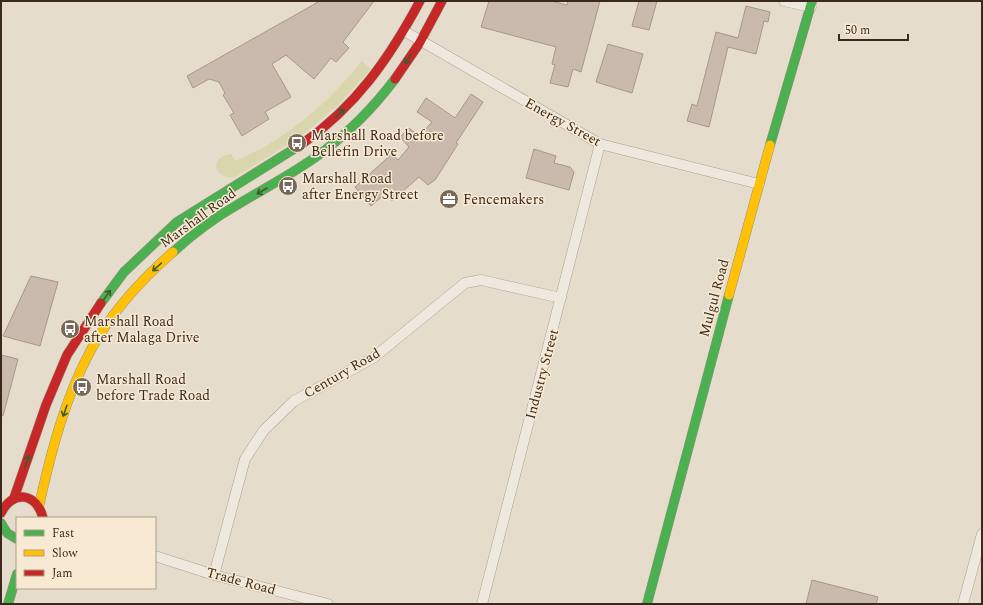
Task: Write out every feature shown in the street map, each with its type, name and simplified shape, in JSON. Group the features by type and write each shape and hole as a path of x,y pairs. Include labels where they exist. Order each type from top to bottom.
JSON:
{"main road":[{"name":"Marshall Road","path":"1,513 56,378 67,355 83,329 124,272 177,222 303,143 333,120 361,91 382,64 404,32 420,1"},
{"name":"Marshall Road","path":"39,506 47,468 74,386 92,347 136,287 190,238 230,210 312,159 344,135 371,108 396,77 421,40 442,1"},
{"name":"Mulgul Road","path":"647,604 759,184 811,4"},
{"path":"222,194 230,210"},
{"path":"7,501 25,497 31,499 39,506 44,517"},
{"path":"2,527 12,537 16,539"},
{"path":"1,544 2,527"},
{"path":"8,604 16,577"}],"street":[{"path":"784,1 811,4"},
{"name":"Energy Street","path":"404,32 421,40 457,63 600,144 759,184"},
{"name":"Industry Street","path":"482,604 600,144"},
{"name":"Century Road","path":"214,575 245,459 264,430 294,400 373,358 465,283 481,280 561,298"},
{"path":"964,604 982,534"},
{"name":"Trade Road","path":"156,556 214,575 328,604"}],"shaded area":[{"path":"362,61 371,69 340,103 298,138 235,177 228,177 218,172 216,168 219,159 231,154 235,161 253,153 271,143 305,119 335,91"}],"building":[{"path":"320,1 374,1 343,42 349,48 336,62 331,58 314,79 286,55 272,64 291,97 265,112 269,119 242,136 230,115 234,113 223,95 225,93 219,82 209,79 193,88 187,76"},
{"path":"489,1 551,1 567,5 568,1 600,1 581,72 573,69 568,87 550,83 555,65 552,64 556,47 481,27"},
{"path":"639,1 657,1 649,30 632,26"},
{"path":"746,6 770,12 768,22 764,21 756,54 728,47 709,127 687,121 692,104 697,106 716,32 738,38"},
{"path":"608,44 643,54 632,93 596,82"},
{"path":"471,94 483,102 456,143 458,144 435,180 428,185 419,177 392,201 385,194 371,206 355,187 392,154 398,160 409,147 400,137 409,128 419,136 432,122 417,112 426,98 455,118"},
{"path":"534,149 556,156 554,163 570,167 574,172 569,190 526,178"},
{"path":"31,276 58,282 40,346 3,336"},
{"path":"1,355 18,359 3,416 1,415"},
{"path":"812,580 878,597 876,604 806,604"}],"traffic: fast":[{"path":"770,145 812,1"},
{"path":"173,252 220,215 300,168 320,154 350,128 395,79"},
{"path":"101,303 124,272 177,222 302,144"},
{"path":"647,604 729,295"},
{"path":"1,523 7,533 16,538"},
{"path":"8,604 16,577"}],"traffic: slow":[{"path":"729,295 770,145"},
{"path":"39,506 60,425 74,386 92,348 118,309 128,297 150,273 173,252"}],"traffic: jam":[{"path":"302,144 339,114 370,80 396,42 420,1"},
{"path":"395,79 419,44 442,1"},
{"path":"14,498 46,405 67,355 101,303"},
{"path":"1,513 6,505 12,500 18,497 24,497 36,503 43,517"}],"place":[{"name":"Marshall Road before Bellefin Drive","path":"297,143"},
{"name":"Marshall Road after Energy Street","path":"288,186"},
{"name":"Fencemakers","path":"449,199"},
{"name":"Marshall Road after Malaga Drive","path":"70,329"},
{"name":"Marshall Road before Trade Road","path":"82,387"}]}
